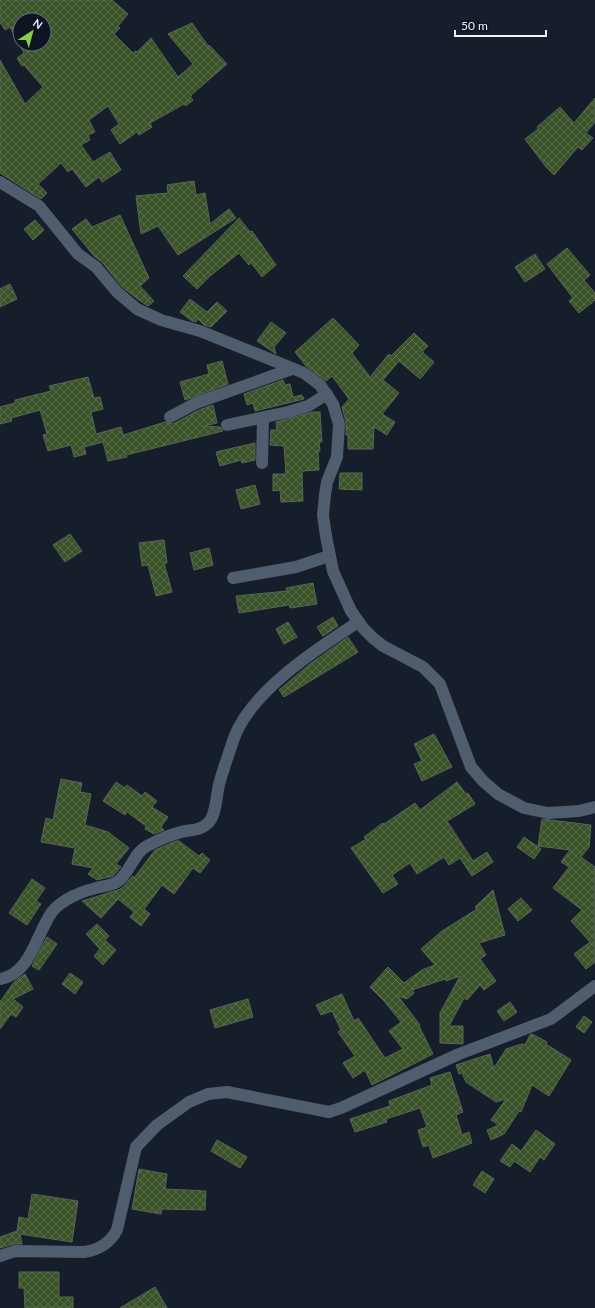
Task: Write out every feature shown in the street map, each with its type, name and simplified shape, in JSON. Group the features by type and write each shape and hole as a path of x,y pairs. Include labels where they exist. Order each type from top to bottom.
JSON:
{"street":[{"path":"0,182 39,206 78,254 96,267 117,292 137,309 161,320 200,331 292,368 312,379 327,394 338,414 339,429 337,457 327,482 324,511 329,556 337,584 358,622 383,646 423,667 440,684 471,767 482,781 498,794 524,808 548,813 579,811 595,807"},
{"path":"170,417 196,403 292,368"},
{"path":"227,425 263,418 308,406 327,394"},
{"path":"262,462 263,418"},
{"path":"233,578 296,567 329,556"},
{"path":"0,979 8,978 26,961 51,913 64,902 84,892 117,882 126,874 146,846 179,832 197,830 205,826 210,820 219,783 235,737 251,708 285,675 318,648 358,622"},
{"path":"0,1256 15,1250 84,1252 94,1250 105,1245 112,1239 117,1230 136,1148 157,1125 189,1102 208,1094 227,1092 329,1112 459,1054 551,1019 595,986"}],"building":[{"path":"0,0 112,0 128,14 118,26 120,28 114,34 133,53 136,51 137,52 151,38 178,77 193,64 168,34 192,23 208,46 209,45 227,64 190,96 193,100 186,106 184,104 150,123 152,127 139,135 137,132 120,144 111,130 119,124 108,106 89,120 95,132 88,135 90,140 81,145 93,162 110,152 121,170 102,182 99,177 86,187 72,169 68,172 61,163 38,184 47,193 41,199 0,173 0,60 25,104 43,87 24,65 22,66 17,58 23,52 52,52 52,12 12,12 12,31 10,27 5,30 0,22"},
{"path":"595,98 595,122 586,133 593,138 582,150 578,147 554,175 546,167 525,139 538,129 537,127 560,107 574,123"},
{"path":"194,181 196,195 205,193 210,224 229,209 236,218 178,255 158,226 141,234 136,196 168,193 167,185"},
{"path":"120,215 149,278 140,286 154,301 148,306 122,287 72,229 86,219 92,227"},
{"path":"239,218 250,232 252,231 276,265 262,277 251,263 249,265 239,253 210,276 197,289 183,276"},
{"path":"35,220 44,230 33,240 24,229"},
{"path":"567,248 590,275 584,280 595,293 595,300 579,313 569,301 573,298 547,264"},
{"path":"535,254 545,269 525,282 515,267"},
{"path":"10,284 17,299 0,307 0,289"},
{"path":"190,299 207,312 217,302 227,311 211,327 204,325 198,319 196,322 192,321 180,312"},
{"path":"333,318 359,345 352,353 370,377 389,354 391,356 414,333 428,346 422,352 434,362 420,379 399,361 383,380 399,393 382,414 395,422 387,435 374,427 373,449 348,449 348,435 346,435 346,422 342,407 349,399 332,376 326,381 306,366 295,352"},
{"path":"271,322 286,333 274,347 276,354 257,341"},
{"path":"222,361 228,384 185,400 180,382 209,374 207,365"},
{"path":"88,377 94,398 100,397 103,409 91,412 96,434 121,427 123,435 165,422 173,424 199,410 213,405 217,423 204,426 220,427 223,431 126,455 127,457 108,461 103,442 84,447 86,454 74,457 71,445 48,451 43,435 47,434 40,410 11,418 12,421 0,424 0,407 15,403 15,400 51,391 49,386"},
{"path":"283,380 285,385 290,384 293,397 302,395 304,399 255,411 253,403 247,405 244,394"},
{"path":"313,412 320,412 322,442 319,442 320,451 318,451 319,470 302,471 303,501 281,502 280,490 273,491 273,474 286,474 284,446 270,445 271,430 277,430 276,422"},
{"path":"255,443 255,460 242,463 241,460 220,466 216,452"},
{"path":"340,473 362,473 362,490 339,489"},
{"path":"255,485 260,504 241,509 236,490"},
{"path":"70,534 82,551 65,562 53,545"},
{"path":"164,540 167,563 164,563 172,592 156,596 148,565 142,566 139,543"},
{"path":"209,548 213,565 194,570 190,553"},
{"path":"313,583 317,604 290,608 289,605 239,613 236,596 287,591 286,588"},
{"path":"333,617 338,626 323,636 317,627"},
{"path":"288,622 297,637 284,644 276,629"},
{"path":"348,637 358,652 284,697 279,690 310,664"},
{"path":"434,734 452,767 422,781 414,764 422,761 414,744"},
{"path":"61,779 82,783 80,792 91,794 85,825 108,832 129,848 116,864 121,867 113,876 97,880 88,874 93,868 72,864 75,848 41,842 46,818 53,820"},
{"path":"116,782 125,788 127,785 142,796 145,792 157,801 152,807 168,817 161,827 164,830 154,834 145,829 146,826 127,812 125,815 103,801"},
{"path":"457,782 466,794 468,793 475,804 447,821 473,861 487,852 493,862 472,876 460,858 449,865 444,857 417,874 410,863 392,875 398,884 383,893 351,848 366,839 364,837 383,823 384,824 415,803 420,810"},
{"path":"542,819 591,825 589,847 581,857 595,867 595,962 586,969 574,954 590,942 571,921 582,910 553,888 569,867 561,862 570,850 538,846"},
{"path":"524,837 541,849 534,859 517,847"},
{"path":"179,841 199,856 202,853 210,860 200,873 193,868 174,894 162,885 144,909 150,914 141,926 130,917 134,912 118,899 101,918 82,901 121,889 133,876 134,878 155,850"},
{"path":"32,879 45,888 36,901 41,904 27,925 9,913"},
{"path":"493,890 505,935 479,943 486,955 480,959 496,981 484,990 480,985 467,1000 464,998 449,1026 463,1026 463,1044 440,1043 440,1013 460,976 446,981 445,979 412,990 414,993 407,999 398,996 420,1025 419,1026 433,1054 372,1085 365,1070 353,1078 343,1063 355,1056 338,1032 341,1030 332,1011 321,1015 316,1005 342,994 354,1021 358,1018 385,1058 403,1049 389,1031 401,1022 370,987 388,967 404,983 422,970 435,965 421,949 442,931 477,909 475,907"},
{"path":"521,898 532,910 518,921 508,909"},
{"path":"97,924 109,936 105,940 116,950 103,965 94,956 100,949 86,934"},
{"path":"47,937 57,944 39,970 32,966"},
{"path":"70,973 83,982 75,994 62,984"},
{"path":"25,974 33,989 13,999 23,1007 16,1017 11,1014 0,1029 0,1002 14,982"},
{"path":"248,999 253,1017 215,1028 210,1010"},
{"path":"510,1002 517,1012 504,1021 497,1011"},
{"path":"584,1016 592,1022 584,1033 576,1027"},
{"path":"532,1034 547,1042 546,1044 571,1060 549,1096 532,1085 521,1112 519,1111 504,1134 491,1140 487,1130 499,1125 491,1120 506,1099 496,1102 466,1082 462,1073 459,1074 456,1065 490,1054 494,1068 506,1049 522,1044 525,1045"},
{"path":"450,1072 463,1112 456,1115 462,1135 469,1132 472,1143 433,1158 429,1145 423,1147 418,1130 427,1127 420,1108 386,1119 387,1122 355,1132 350,1119 390,1106 389,1101 432,1085 430,1078"},
{"path":"536,1130 555,1144 544,1160 540,1157 530,1172 514,1161 510,1167 500,1161 512,1144 521,1151"},
{"path":"217,1140 247,1157 240,1168 211,1151"},
{"path":"139,1169 167,1174 165,1189 206,1191 205,1210 162,1209 161,1214 132,1209"},
{"path":"482,1171 494,1179 485,1193 473,1185"},
{"path":"32,1194 78,1201 72,1242 20,1234 22,1244 13,1244 0,1248 0,1237 17,1231 19,1217 28,1219"},
{"path":"19,1272 59,1272 59,1297 73,1297 73,1308 25,1308 24,1288 19,1288"},
{"path":"155,1287 167,1308 120,1308"}]}
